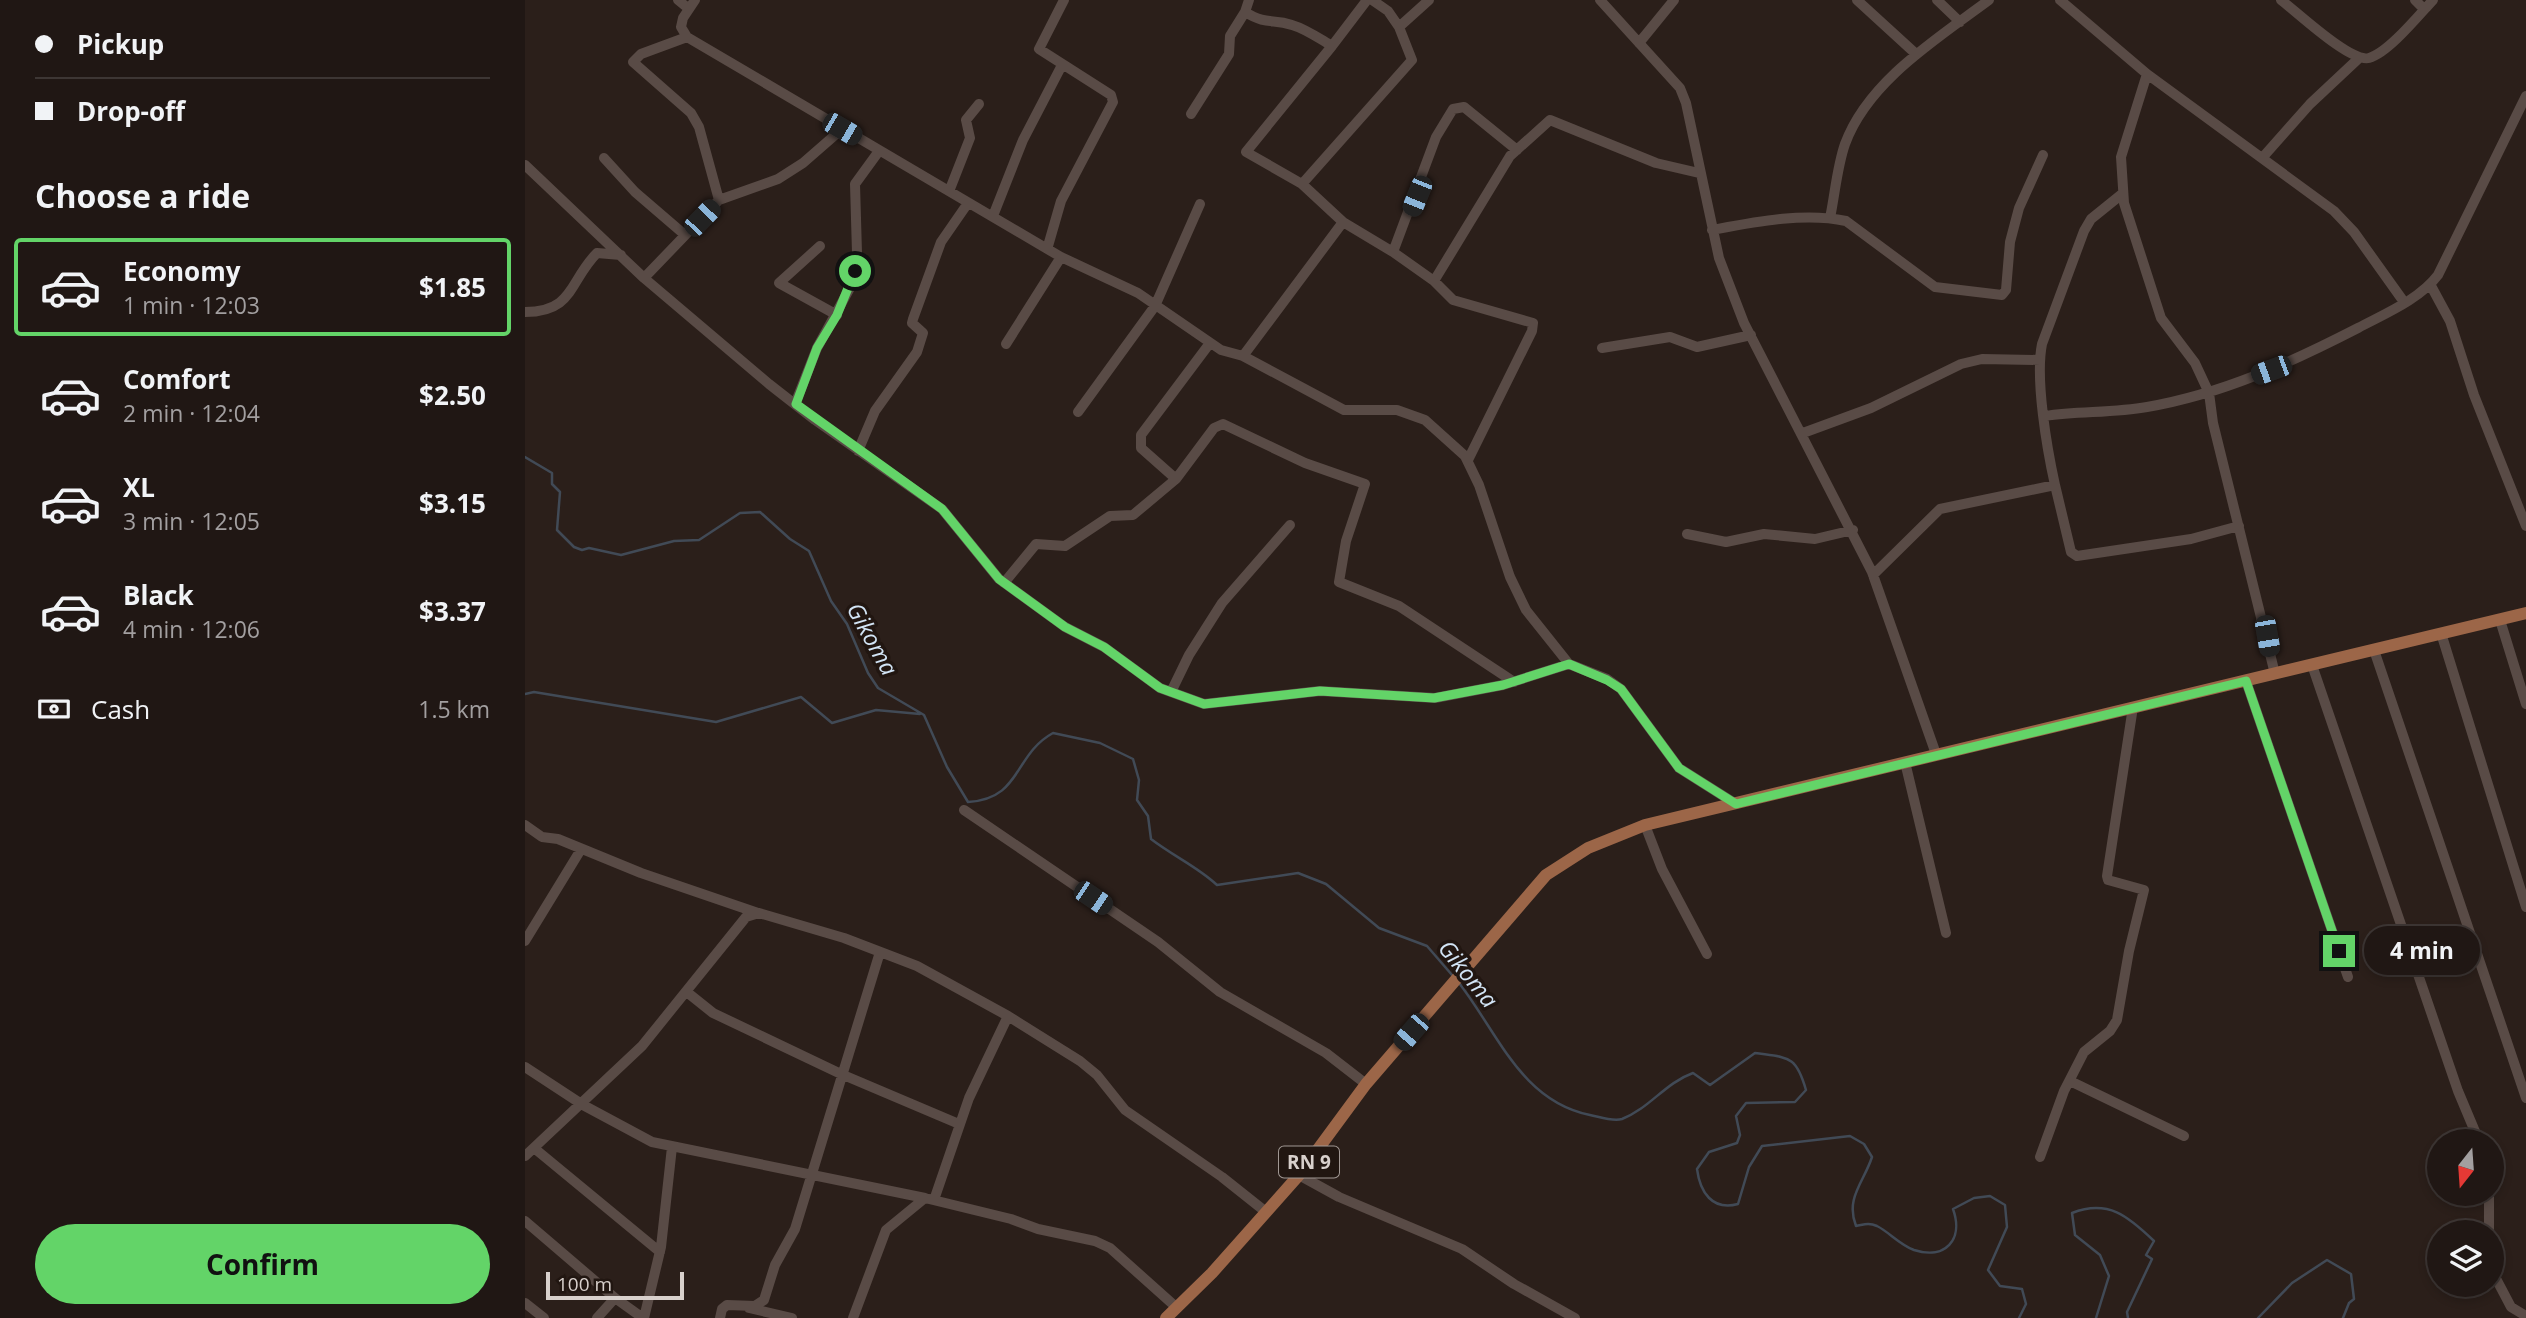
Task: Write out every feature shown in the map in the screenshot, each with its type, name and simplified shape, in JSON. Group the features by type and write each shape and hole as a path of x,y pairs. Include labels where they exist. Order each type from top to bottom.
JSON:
{"main road":[{"name":"RN 9","path":"1166,1318 1299,1175 1366,1084 1546,876 1588,848 1644,825 2526,613"}],"street":[{"path":"678,0 692,4 681,27 687,37 950,189 968,203 1048,246 1061,257 1138,293 1210,343 1243,356 1344,410 1409,413 1425,420 1457,446 1468,460 1515,588 1526,610 1569,664 1621,689 1679,768 1736,804"},
{"path":"1048,246 1061,201 1114,102 1111,95 1039,49 1064,0"},
{"path":"1191,114 1229,54 1230,36 1249,0"},
{"path":"1302,184 1412,60 1399,27 1388,11 1369,0 1246,152 1302,184 1343,222 1434,281 1453,300 1526,319 1534,326 1468,460"},
{"path":"1399,27 1429,0"},
{"path":"1600,0 1680,88 1686,103 1719,258 1751,335 1853,530 1873,575 1936,754"},
{"path":"1639,43 1674,0"},
{"path":"1857,0 1916,54"},
{"path":"1937,0 1960,22"},
{"path":"1830,218 1848,138 1886,81 1916,54 1989,0"},
{"path":"2060,0 2147,74 2263,157 2346,223 2404,302"},
{"path":"2281,0 2358,59"},
{"path":"2415,0 2424,9"},
{"path":"2263,157 2310,104 2358,59 2373,58 2433,0"},
{"path":"1245,12 1269,23 1299,27 1332,46"},
{"path":"687,37 641,54 633,62 691,113 699,127 719,200"},
{"path":"993,216 1023,140 1062,65"},
{"path":"2147,74 2122,157 2122,194 2150,291 2161,318 2195,363 2209,393 2213,424 2275,674"},
{"path":"2045,416 2147,407 2209,393 2282,365 2404,302 2438,275 2526,96"},
{"path":"950,189 970,138 967,120 979,104"},
{"path":"1393,252 1436,138 1453,109 1464,107 1517,150"},
{"path":"1434,281 1471,217 1517,150 1545,123 1553,120 1656,163 1699,173"},
{"path":"644,278 719,200 778,178 803,163 842,129"},
{"path":"796,404 817,348 837,315 855,271 855,184 879,150"},
{"path":"1712,230 1759,221 1830,218 1854,225 1935,287 2002,295 2006,290 2010,242 2019,208 2043,155"},
{"path":"604,159 635,192 685,235"},
{"path":"525,165 644,278 796,404 942,509 985,565 1004,583 1065,627 1104,647 1149,682 1204,704 1320,691 1434,698 1514,682 1569,664"},
{"path":"2122,194 2091,219 2084,231 2047,323 2039,360 2056,485 2071,552 2077,556 2191,539 2239,526"},
{"path":"858,451 875,411 917,352 923,333 912,323 913,318 941,242 968,203"},
{"path":"1077,412 1155,306 1200,204"},
{"path":"1243,356 1343,222"},
{"path":"820,246 779,283 837,315"},
{"path":"525,313 550,309 565,299 597,253 621,255"},
{"path":"1006,344 1061,257"},
{"path":"2430,284 2450,321 2474,395 2526,526"},
{"path":"1602,348 1669,337 1697,347 1751,335"},
{"path":"1176,479 1141,448 1139,440 1210,343"},
{"path":"1803,433 1871,408 1961,364 1982,359 2039,360"},
{"path":"1004,583 1036,544 1065,546 1110,516 1133,515 1176,479 1214,428 1223,424 1299,460 1365,484 1346,541 1339,582 1399,606 1514,682"},
{"path":"1873,575 1940,509 2056,485"},
{"path":"1171,692 1189,656 1222,603 1290,525"},
{"path":"1687,534 1726,542 1764,534 1815,539 1853,530"},
{"path":"2500,620 2526,704"},
{"path":"2441,633 2526,907"},
{"path":"2374,650 2526,1098"},
{"path":"2312,665 2458,1091 2474,1129"},
{"path":"2246,681 2348,977"},
{"path":"2040,1157 2070,1081 2088,1047 2115,1026 2144,890 2108,880 2107,876 2133,707"},
{"path":"1905,762 1946,933"},
{"path":"964,810 1158,942 1220,992 1326,1053 1366,1084"},
{"path":"525,825 542,837 558,839 580,851 924,969 1080,1060 1097,1075 1125,1110 1222,1177 1266,1212"},
{"path":"1644,825 1662,869 1707,954"},
{"path":"525,941 580,851"},
{"path":"525,1156 583,1105 642,1046 688,993 746,917 759,913"},
{"path":"742,1307 755,1307 764,1300 775,1265 795,1229 880,952"},
{"path":"688,993 713,1013 841,1074 959,1124"},
{"path":"853,1318 886,1230 930,1199 959,1124 1008,1016"},
{"path":"525,1067 583,1105 641,1137 672,1147 930,1199 1103,1244 1176,1307"},
{"path":"2070,1081 2184,1136"},
{"path":"525,1221 615,1298 644,1318 660,1252 672,1147"},
{"path":"534,1149 660,1252"},
{"path":"1299,1175 1339,1197 1462,1249 1514,1284 1575,1318"},
{"path":"2504,1294 2511,1307 2526,1316"},
{"path":"597,1318 615,1298"},
{"path":"525,1303 544,1318"},
{"path":"720,1318 722,1308 727,1305 792,1318"}],"waterway":[{"name":"Gikoma","path":"525,457 552,473 552,484 560,492 557,530 574,547 582,550 589,548 621,555 674,541 699,540 740,513 760,512 790,539 809,551 831,601 847,624 868,673 878,688 924,715 947,767 968,802 986,799 1008,785 1030,753 1053,733 1100,743 1133,759 1139,780 1137,800 1148,816 1151,839 1217,885 1298,873 1326,884 1379,928 1427,946 1452,975"},
{"path":"525,694 534,692 716,722 801,697 832,723 876,710 920,714"},
{"name":"Gikoma","path":"1459,983 1499,1043 1529,1080 1546,1096 1566,1107 1602,1118 1622,1119 1693,1073 1710,1085 1755,1053 1790,1060 1799,1070 1806,1090 1795,1102 1746,1103 1736,1116 1740,1135 1737,1143 1709,1152 1697,1169 1701,1185 1709,1198 1721,1205 1738,1204 1749,1167 1762,1146 1850,1136 1864,1144 1872,1157 1854,1198 1853,1216 1856,1226 1874,1225 1909,1248 1935,1252 1943,1250 1954,1238 1956,1220 1953,1209 1974,1198 1990,1196 2005,1205 2007,1227 1988,1270 2000,1286 2022,1289 2026,1304 2019,1318"},
{"name":"Gikoma","path":"2096,1318 2109,1276 2100,1255 2075,1235 2072,1213 2096,1208 2107,1209 2126,1217 2154,1241 2146,1255 2152,1259 2127,1312 2128,1318"},
{"name":"Gikoma","path":"2258,1318 2292,1283 2327,1260 2351,1274 2354,1299 2349,1303 2343,1318"}],"route":[{"path":"855,271 837,315 804,376 796,404 814,420 942,509 999,579 1065,627 1104,647 1160,688 1204,704 1320,691 1434,698 1503,685 1562,664 1569,664 1621,689 1663,750 1679,768 1736,804 2246,681 2339,951"}]}
